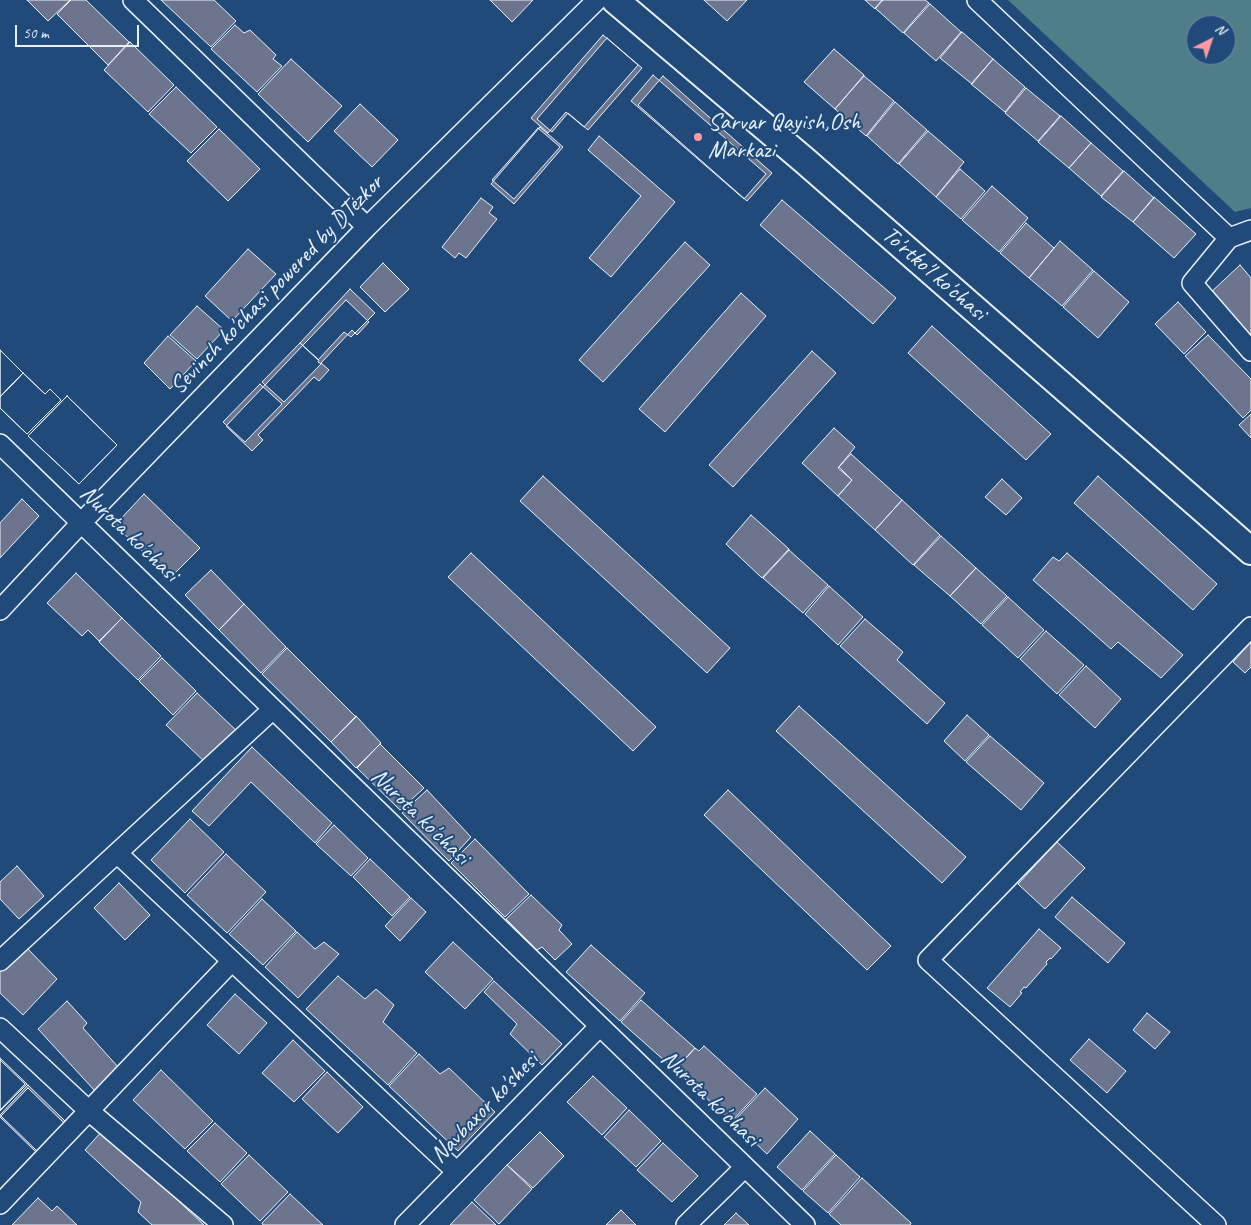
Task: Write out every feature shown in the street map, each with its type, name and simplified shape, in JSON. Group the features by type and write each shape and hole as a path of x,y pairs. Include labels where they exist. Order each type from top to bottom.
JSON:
{"street":[{"path":"133,0 367,227"},
{"name":"Sevinch ko'chasi powered by DTezkor","path":"0,610 81,523 367,227 597,0"},
{"name":"To'rtko'l ko'chasi","path":"615,0 804,160 1251,551"},
{"path":"977,0 1229,238"},
{"path":"1251,230 1229,238 1192,283 1251,351"},
{"name":"Nurota ko'chasi","path":"0,444 805,1225"},
{"path":"1216,1225 928,960 1251,627"},
{"path":"0,961 273,709"},
{"path":"116,853 457,1172"},
{"path":"0,1204 232,961"},
{"name":"Navbaxor ko'shesi","path":"405,1225 600,1026"},
{"path":"0,1028 89,1111 223,1225"},
{"path":"686,1225 745,1167"}],"green space":[{"path":"1008,0 1251,0 1251,208 1235,212"}],"building":[{"path":"27,0 70,0 48,21"},
{"path":"71,0 86,0 129,42 108,65 57,14"},
{"path":"161,0 214,0 236,21 211,47"},
{"path":"490,0 533,0 512,22"},
{"path":"704,0 747,0 727,21"},
{"path":"865,0 883,0 875,9"},
{"path":"882,0 925,0 929,3 903,33 875,8"},
{"path":"930,4 961,32 936,61 904,33"},
{"path":"235,25 244,33 250,30 276,55 273,59 282,66 257,92 211,49"},
{"path":"962,32 993,59 972,84 940,58"},
{"path":"603,35 638,65 584,127 566,112 548,133 531,118"},
{"path":"607,38 642,68 588,130 568,113 552,132 537,119"},
{"path":"130,42 174,85 148,112 104,70"},
{"path":"834,49 864,75 835,109 804,82"},
{"path":"291,59 342,106 308,142 258,94"},
{"path":"993,59 1025,87 1005,112 971,84"},
{"name":"Sarvar Qayish,Osh Markazi","path":"653,75 766,174 744,199 631,101"},
{"name":"Sarvar Qayish,Osh Markazi","path":"663,76 772,173 747,201 638,105"},
{"path":"864,76 894,101 866,136 835,109"},
{"path":"176,87 217,127 191,153 149,114"},
{"path":"1026,88 1060,116 1038,141 1005,113"},
{"path":"895,102 927,130 898,164 867,136"},
{"path":"360,104 398,140 372,167 334,131"},
{"path":"1061,116 1091,143 1069,168 1038,142"},
{"path":"540,127 563,147 514,204 491,184"},
{"path":"538,128 560,147 514,199 492,180"},
{"path":"219,129 260,169 228,201 187,161"},
{"path":"928,131 964,162 936,197 899,164"},
{"path":"599,136 675,202 611,277 589,258 641,196 588,150"},
{"path":"1091,143 1123,171 1101,196 1069,168"},
{"path":"960,169 985,191 961,219 936,197"},
{"path":"1124,171 1154,198 1133,222 1101,197"},
{"path":"992,186 1028,218 999,252 962,220"},
{"path":"1154,197 1196,234 1174,258 1133,222"},
{"path":"481,198 493,207 489,213 497,219 466,258 459,253 455,258 442,247"},
{"path":"782,200 896,298 873,324 760,225"},
{"path":"1026,223 1054,248 1029,278 1000,253"},
{"path":"1060,241 1093,270 1062,306 1029,278"},
{"path":"685,242 710,265 603,382 579,360"},
{"path":"248,249 276,274 232,321 205,296"},
{"path":"383,263 409,289 385,312 360,287"},
{"path":"1240,265 1251,278 1251,341 1208,295"},
{"path":"1094,271 1129,302 1098,338 1063,307"},
{"path":"350,289 375,313 351,337 344,332 318,360 300,343"},
{"path":"741,293 766,316 665,432 639,409"},
{"path":"346,300 369,322 357,335 352,330 321,363 329,370 319,381 314,377 258,435 263,440 252,451 226,426"},
{"path":"1178,302 1206,332 1184,354 1155,324"},
{"path":"197,306 224,330 197,359 170,335"},
{"path":"932,326 1051,434 1026,460 908,353"},
{"path":"1208,335 1251,379 1251,410 1243,418 1185,356"},
{"path":"168,336 196,361 170,389 144,363"},
{"path":"300,343 321,364 284,402 262,382"},
{"path":"0,350 23,373 0,397"},
{"path":"0,350 23,373 0,397"},
{"path":"812,351 836,373 733,487 709,465"},
{"path":"23,373 45,394 50,389 61,400 27,434 0,408 0,397"},
{"path":"23,373 45,394 50,389 61,400 27,434 0,408 0,397"},
{"path":"260,384 282,404 245,442 223,422"},
{"path":"67,396 117,445 79,484 28,436"},
{"path":"67,396 117,445 79,484 28,436"},
{"path":"1251,414 1251,438 1239,425"},
{"path":"834,428 855,447 838,468 852,480 838,496 802,463"},
{"path":"851,454 902,500 875,530 838,496 852,480 839,467"},
{"path":"543,476 730,648 707,673 520,501"},
{"path":"1098,476 1217,584 1193,610 1074,503"},
{"path":"1002,479 1022,498 1006,515 985,497"},
{"path":"144,494 200,548 170,578 115,525"},
{"path":"22,499 39,516 0,558 0,523"},
{"path":"902,500 940,535 913,565 875,530"},
{"path":"751,515 789,549 762,578 726,544"},
{"path":"941,536 976,568 950,596 914,565"},
{"path":"789,550 828,585 803,613 763,578"},
{"path":"471,553 656,727 633,751 448,577"},
{"path":"1067,553 1183,655 1161,678 1118,642 1111,649 1033,580 1053,557 1059,561"},
{"path":"976,568 1007,596 981,624 950,596"},
{"path":"211,570 244,604 219,630 185,595"},
{"path":"76,573 122,618 99,641 88,630 82,636 47,603"},
{"path":"829,586 863,617 838,645 805,614"},
{"path":"1008,597 1044,630 1018,658 982,625"},
{"path":"244,604 286,647 261,673 219,630"},
{"path":"122,618 161,656 138,680 99,642"},
{"path":"865,619 903,652 897,660 945,703 927,724 840,646"},
{"path":"1046,631 1084,665 1057,694 1020,659"},
{"path":"1251,642 1251,667 1245,673 1233,662"},
{"path":"287,648 356,717 331,742 262,674"},
{"path":"162,658 196,691 173,715 139,681"},
{"path":"1086,666 1121,699 1095,728 1059,695"},
{"path":"197,693 239,733 207,764 166,725"},
{"path":"799,706 966,857 942,883 776,731"},
{"path":"967,715 989,735 965,761 944,741"},
{"path":"356,716 381,743 356,768 331,742"},
{"path":"990,736 1044,783 1021,810 966,762"},
{"path":"380,744 424,788 400,810 357,768"},
{"path":"252,747 332,823 315,843 251,782 209,826 192,811"},
{"path":"427,790 471,837 449,861 402,813"},
{"path":"728,790 891,946 867,970 704,815"},
{"path":"190,819 224,852 185,893 151,860"},
{"path":"334,825 368,858 351,876 316,844"},
{"path":"475,839 529,894 505,917 451,863"},
{"path":"1057,842 1085,868 1045,909 1018,884"},
{"path":"226,854 266,892 227,933 187,895"},
{"path":"370,859 410,897 392,916 353,877"},
{"path":"17,866 44,896 19,919 0,899 0,882"},
{"path":"119,883 150,915 125,940 94,908"},
{"path":"531,895 562,925 559,930 572,944 555,960 542,947 537,950 506,919"},
{"path":"1072,897 1125,943 1108,963 1055,917"},
{"path":"411,898 426,912 400,941 385,926"},
{"path":"262,899 296,931 263,965 229,934"},
{"path":"1039,929 1061,948 1046,962 1047,964 1026,988 1024,987 1020,992 1022,993 1010,1007 987,988"},
{"path":"297,932 315,949 324,942 339,954 298,998 265,967"},
{"path":"453,942 493,979 465,1009 425,972"},
{"path":"591,945 645,993 620,1021 566,972"},
{"path":"25,946 57,979 23,1015 0,993 0,972"},
{"path":"338,976 365,999 376,989 394,1005 383,1022 417,1053 388,1085 306,1009"},
{"path":"494,981 562,1044 542,1065 510,1034 517,1024 484,992"},
{"path":"235,994 267,1023 239,1054 207,1025"},
{"path":"641,1000 695,1048 675,1070 621,1022"},
{"path":"67,1001 87,1023 83,1028 119,1068 95,1091 38,1029"},
{"path":"1147,1013 1170,1032 1155,1049 1133,1030"},
{"path":"1089,1039 1126,1071 1107,1093 1070,1060"},
{"path":"293,1040 325,1071 294,1102 262,1073"},
{"path":"704,1046 757,1094 732,1121 675,1070 695,1048 699,1051"},
{"path":"419,1054 440,1074 449,1068 495,1112 458,1151 389,1086"},
{"path":"0,1058 27,1084 0,1111"},
{"path":"0,1060 25,1084 0,1110"},
{"path":"161,1070 213,1121 185,1149 133,1100"},
{"path":"327,1072 363,1107 338,1133 302,1099"},
{"path":"593,1076 627,1108 602,1135 567,1102"},
{"path":"28,1085 66,1122 37,1153 0,1117"},
{"path":"28,1088 64,1123 37,1151 1,1116"},
{"path":"765,1088 798,1119 767,1154 733,1122"},
{"path":"629,1110 661,1141 636,1167 604,1137"},
{"path":"215,1123 247,1153 220,1182 187,1151"},
{"path":"103,1130 204,1225 152,1225 138,1212 141,1202 85,1150"},
{"path":"810,1131 835,1154 802,1190 777,1167"},
{"path":"540,1132 564,1156 533,1188 507,1165"},
{"path":"663,1143 698,1176 672,1202 637,1170"},
{"path":"249,1155 288,1192 260,1221 221,1184"},
{"path":"836,1155 860,1177 828,1213 803,1191"},
{"path":"507,1165 532,1189 499,1224 474,1200"},
{"path":"862,1178 911,1223 910,1225 841,1225 829,1214"},
{"path":"290,1194 323,1225 263,1225 262,1223"},
{"path":"38,1198 52,1211 57,1206 77,1225 12,1225"},
{"path":"472,1202 496,1225 450,1225"},
{"path":"621,1210 636,1225 606,1225"},
{"path":"736,1213 749,1225 724,1225"}],"place":[{"name":"Sarvar Qayish,Osh Markazi","path":"698,137"}]}
